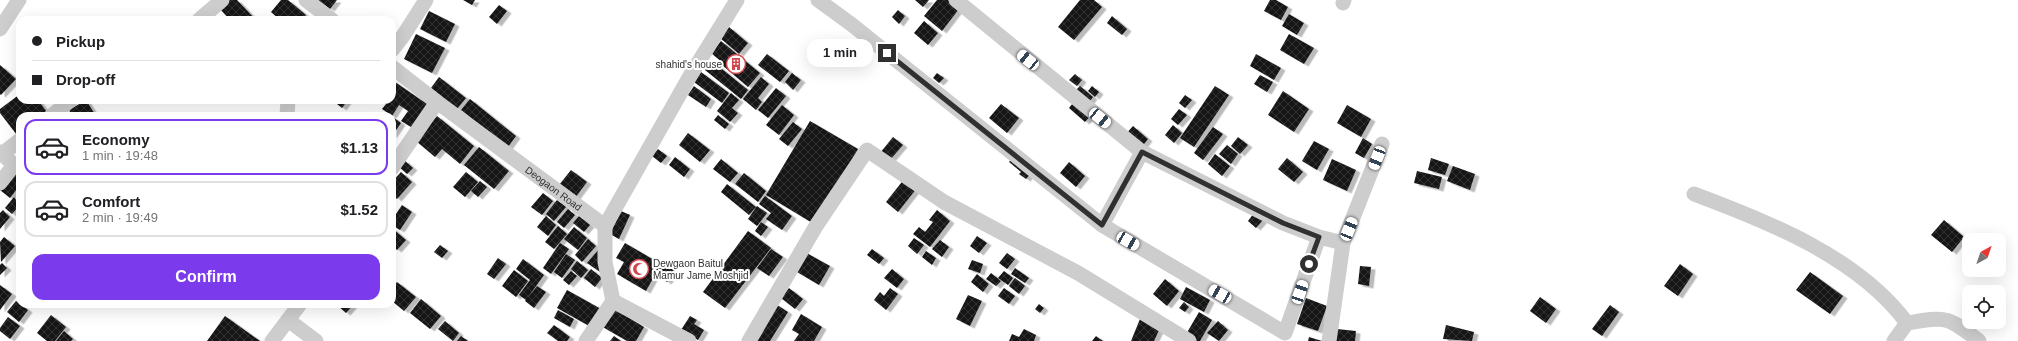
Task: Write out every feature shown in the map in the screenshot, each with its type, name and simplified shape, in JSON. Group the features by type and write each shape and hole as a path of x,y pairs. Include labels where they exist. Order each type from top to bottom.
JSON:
{"street":[{"path":"0,29 19,0"},
{"path":"204,16 222,0"},
{"path":"306,0 327,16"},
{"path":"396,45 426,0"},
{"path":"586,341 612,301 605,262 605,226 690,76 737,0"},
{"path":"818,0 857,29 1102,225 1285,333 1319,237"},
{"path":"956,0 1142,152 1276,219 1319,237 1343,243"},
{"name":"Deogaon Road","path":"396,70 605,226"},
{"path":"396,162 437,102"},
{"path":"56,112 66,104"},
{"path":"0,183 14,165 1,153 16,143"},
{"path":"1329,341 1343,243 1382,144"},
{"path":"749,341 816,226 867,150 944,202 1078,273 1189,341"},
{"path":"1102,225 1142,152"},
{"path":"1694,194 1730,207 1802,239 1862,277 1894,306 1907,323"},
{"path":"612,301 689,341"},
{"path":"272,341 297,308"},
{"path":"1894,341 1907,323 1941,318 1955,322 1979,341"},
{"path":"288,320 316,341"}],"building":[{"path":"229,0 237,0 252,16 226,16 220,9"},
{"path":"281,0 288,0 306,15 276,16 271,12"},
{"path":"318,0 337,0 330,9"},
{"path":"463,0 475,0 472,5"},
{"path":"915,0 929,0 923,7"},
{"path":"937,0 948,0 959,9 942,31 924,16"},
{"path":"1080,0 1094,0 1102,7 1074,40 1058,27"},
{"path":"1270,0 1276,0 1288,7 1281,20 1264,11"},
{"path":"499,5 507,11 497,24 489,17"},
{"path":"898,10 905,16 899,24 892,17"},
{"path":"429,11 455,24 446,42 420,29"},
{"path":"1289,14 1304,23 1297,35 1282,26"},
{"path":"1112,16 1127,29 1122,35 1107,23"},
{"path":"924,21 938,33 928,45 914,33"},
{"path":"729,27 748,43 739,54 720,38"},
{"path":"416,34 445,48 432,73 404,59"},
{"path":"1289,34 1314,48 1304,64 1280,50"},
{"name":"shahid's house","path":"721,41 760,73 748,87 722,65 723,63 711,53"},
{"path":"767,54 789,71 780,82 758,65"},
{"path":"1256,54 1281,68 1274,80 1250,66"},
{"path":"712,61 748,90 741,99 705,70"},
{"path":"0,65 16,79 1,95 0,94"},
{"path":"701,72 729,93 722,103 694,82"},
{"path":"792,73 801,80 793,90 785,82"},
{"path":"937,73 944,78 939,83 933,78"},
{"path":"1075,74 1082,80 1077,86 1069,80"},
{"path":"1260,75 1273,82 1267,92 1254,84"},
{"path":"439,77 466,98 457,109 431,88"},
{"path":"761,77 769,84 758,98 762,102 756,110 743,99"},
{"path":"396,83 427,104 411,127 401,121 408,111 399,105 395,112 386,112 382,109 386,104 396,104"},
{"path":"694,86 711,99 706,107 688,95"},
{"path":"1080,86 1093,97 1087,105 1073,93"},
{"path":"1092,86 1099,92 1095,97 1088,91"},
{"path":"1215,86 1229,95 1194,147 1180,138"},
{"path":"776,88 786,96 768,118 758,110"},
{"path":"1283,91 1309,109 1294,132 1268,115"},
{"path":"731,93 739,100 732,108 738,113 730,122 717,111"},
{"path":"1185,95 1192,100 1185,108 1179,103"},
{"path":"16,97 16,104 41,104 47,112 16,112 16,134 0,113 0,109"},
{"path":"470,99 516,136 508,147 461,110"},
{"path":"1076,99 1093,113 1085,122 1069,108"},
{"path":"79,104 88,104 94,112 70,112 69,110"},
{"path":"337,104 345,104 342,108"},
{"path":"1001,104 1019,118 1007,133 989,118"},
{"path":"782,105 794,115 779,135 766,125"},
{"path":"1347,105 1371,119 1361,137 1337,123"},
{"path":"1179,109 1187,115 1178,125 1171,119"},
{"path":"718,115 729,124 725,129 714,120"},
{"path":"437,116 474,146 460,164 442,149 435,157 416,141"},
{"path":"396,119 401,123 396,130"},
{"path":"810,121 858,149 814,224 766,195"},
{"path":"793,122 802,129 788,146 779,139"},
{"path":"1173,125 1182,133 1174,143 1165,135"},
{"path":"1133,126 1148,139 1141,148 1125,135"},
{"path":"1213,127 1223,134 1203,160 1194,153"},
{"path":"688,133 710,150 700,162 679,145"},
{"path":"893,137 903,145 890,160 880,153"},
{"path":"1238,137 1248,145 1240,154 1231,146"},
{"path":"1363,138 1372,144 1364,158 1355,153"},
{"path":"1314,141 1329,149 1317,170 1302,161"},
{"path":"1227,145 1238,154 1231,164 1219,154"},
{"path":"479,147 509,171 494,189 464,165"},
{"path":"658,149 667,156 661,163 652,156"},
{"path":"1215,154 1230,166 1222,176 1208,164"},
{"path":"1014,156 1032,172 1026,179 1019,174 1021,172 1009,162"},
{"path":"675,157 690,169 684,177 669,165"},
{"path":"1287,158 1303,172 1294,182 1278,169"},
{"path":"1431,158 1449,164 1445,175 1428,170"},
{"path":"721,159 738,173 730,182 713,169"},
{"path":"1332,159 1356,170 1347,191 1323,180"},
{"path":"404,160 413,168 407,174 398,166"},
{"path":"1069,162 1085,176 1076,187 1060,173"},
{"path":"1453,166 1475,174 1470,190 1447,181"},
{"path":"14,168 16,170 16,190 10,198 0,190"},
{"path":"571,170 587,182 575,198 559,185"},
{"path":"1417,171 1442,177 1439,189 1414,183"},
{"path":"401,172 412,182 397,199 396,198 396,178"},
{"path":"466,172 478,182 465,197 453,187"},
{"path":"744,173 766,191 758,202 735,184"},
{"path":"905,178 917,188 898,212 886,202"},
{"path":"480,181 487,187 478,197 471,191"},
{"path":"727,184 756,207 749,215 721,192"},
{"path":"543,193 553,201 542,215 531,207"},
{"path":"765,196 792,216 782,230 766,219 771,213 759,204"},
{"path":"14,197 16,200 16,210 12,214 5,208"},
{"path":"557,200 566,207 554,221 546,214"},
{"path":"402,205 412,212 400,230 396,228 396,214"},
{"path":"757,206 767,213 757,226 748,219"},
{"path":"568,209 575,215 564,228 557,222"},
{"path":"3,210 10,217 0,229 0,213"},
{"path":"937,210 950,221 930,247 913,234 919,227 925,232 933,222 929,220"},
{"path":"621,211 630,215 619,239 610,234"},
{"path":"1254,213 1263,220 1256,228 1248,221"},
{"path":"546,216 556,225 548,236 537,227"},
{"path":"579,216 590,225 584,232 573,223"},
{"path":"1944,220 1962,235 1962,240 1952,252 1931,235"},
{"path":"761,222 768,227 761,236 755,231"},
{"path":"558,226 567,234 554,249 545,242"},
{"path":"574,227 587,238 578,250 564,239"},
{"path":"396,231 406,240 397,250 396,249"},
{"path":"748,231 771,248 725,308 703,292"},
{"path":"977,236 987,243 979,253 970,246"},
{"path":"4,237 15,246 1,262 0,242"},
{"path":"914,238 924,245 917,254 908,246"},
{"path":"588,239 596,246 582,262 575,255"},
{"path":"940,240 949,247 942,257 932,249"},
{"path":"560,243 569,249 551,274 543,268"},
{"name":"Dewgaon Baitul Mamur Jame Moshjid","path":"625,243 661,264 646,291 617,274 624,262 616,258"},
{"path":"440,245 448,251 442,258 434,252"},
{"path":"599,249 600,272 587,263"},
{"path":"771,249 783,257 769,276 757,268"},
{"path":"872,249 884,258 879,264 867,255"},
{"path":"803,251 830,266 819,285 792,269"},
{"path":"926,251 936,258 932,265 922,257"},
{"path":"1007,253 1015,259 1007,269 999,263"},
{"path":"566,254 575,260 562,278 554,272"},
{"path":"498,258 506,264 494,279 487,274"},
{"path":"523,259 544,275 526,300 519,295 530,280 516,269"},
{"path":"972,260 983,264 980,273 968,269"},
{"path":"577,261 588,270 581,278 571,269"},
{"path":"2,263 7,268 0,275 0,265"},
{"path":"663,263 675,270 667,282 656,274"},
{"path":"1680,264 1693,274 1678,296 1664,286"},
{"path":"1360,266 1371,267 1369,286 1358,284"},
{"path":"1015,268 1029,278 1025,283 1011,274"},
{"path":"591,269 602,278 595,287 584,278"},
{"path":"892,269 904,279 897,288 884,278"},
{"path":"514,270 528,281 516,297 502,286"},
{"path":"571,271 577,276 569,285 563,280"},
{"path":"1004,271 1013,278 1008,285 998,278"},
{"path":"1810,272 1843,296 1830,314 1796,290"},
{"path":"991,273 1001,281 996,286 986,279"},
{"path":"977,274 989,284 983,292 971,282"},
{"path":"1015,278 1025,286 1019,294 1009,286"},
{"path":"1165,279 1179,291 1167,306 1153,294"},
{"path":"397,282 416,297 404,311 396,304"},
{"path":"0,285 12,294 0,310"},
{"path":"537,286 546,292 534,308 525,301"},
{"path":"1186,287 1210,300 1204,312 1180,299"},
{"path":"789,288 803,299 795,309 781,298"},
{"path":"890,288 898,294 886,310 874,300 880,292 884,296"},
{"path":"1004,288 1015,296 1009,304 998,296"},
{"path":"567,290 601,309 591,327 557,308"},
{"path":"968,295 982,301 970,326 956,319"},
{"path":"1540,297 1556,309 1546,323 1530,311"},
{"path":"1306,298 1327,306 1318,331 1297,324"},
{"path":"421,299 441,316 430,329 410,313"},
{"path":"16,301 16,308 25,308 28,310 19,322 7,312"},
{"path":"1184,302 1189,307 1185,312 1179,308"},
{"path":"774,303 788,312 770,341 750,341"},
{"path":"1039,304 1044,308 1040,313 1035,309"},
{"path":"1610,305 1619,312 1602,336 1592,329"},
{"path":"611,307 644,327 636,341 627,341 601,326"},
{"path":"340,308 350,308 346,313"},
{"path":"558,310 574,319 570,327 554,318"},
{"path":"1199,312 1212,320 1200,341 1193,341 1185,336"},
{"path":"801,314 822,327 814,341 794,341 799,334 792,330"},
{"path":"51,315 66,327 55,341 47,341 37,333"},
{"path":"225,316 260,341 207,341"},
{"path":"690,316 697,320 694,324 704,330 698,340 681,330"},
{"path":"8,317 20,326 10,339 0,331 0,328"},
{"path":"1140,319 1160,328 1154,341 1131,341"},
{"path":"445,321 459,333 453,341 438,329"},
{"path":"1218,321 1228,330 1219,341 1207,333"},
{"path":"554,325 570,337 567,341 558,341 547,333"},
{"path":"1446,325 1474,332 1472,341 1443,339"},
{"path":"1024,329 1036,335 1034,341 1009,341 1012,334 1019,337"},
{"path":"1337,329 1356,331 1355,341 1336,341"},
{"path":"64,331 73,339 71,341 56,341"},
{"path":"461,336 468,341 457,341"},
{"path":"614,336 621,341 610,341"},
{"path":"1096,336 1103,341 1092,341"},
{"path":"1309,337 1322,341 1308,341"}],"place":[{"name":"shahid's house","path":"736,64"},
{"name":"Dewgaon Baitul Mamur Jame Moshjid","path":"639,269"}],"route":[{"path":"887,53 1102,225 1142,152 1283,223 1319,237 1309,264"}]}
